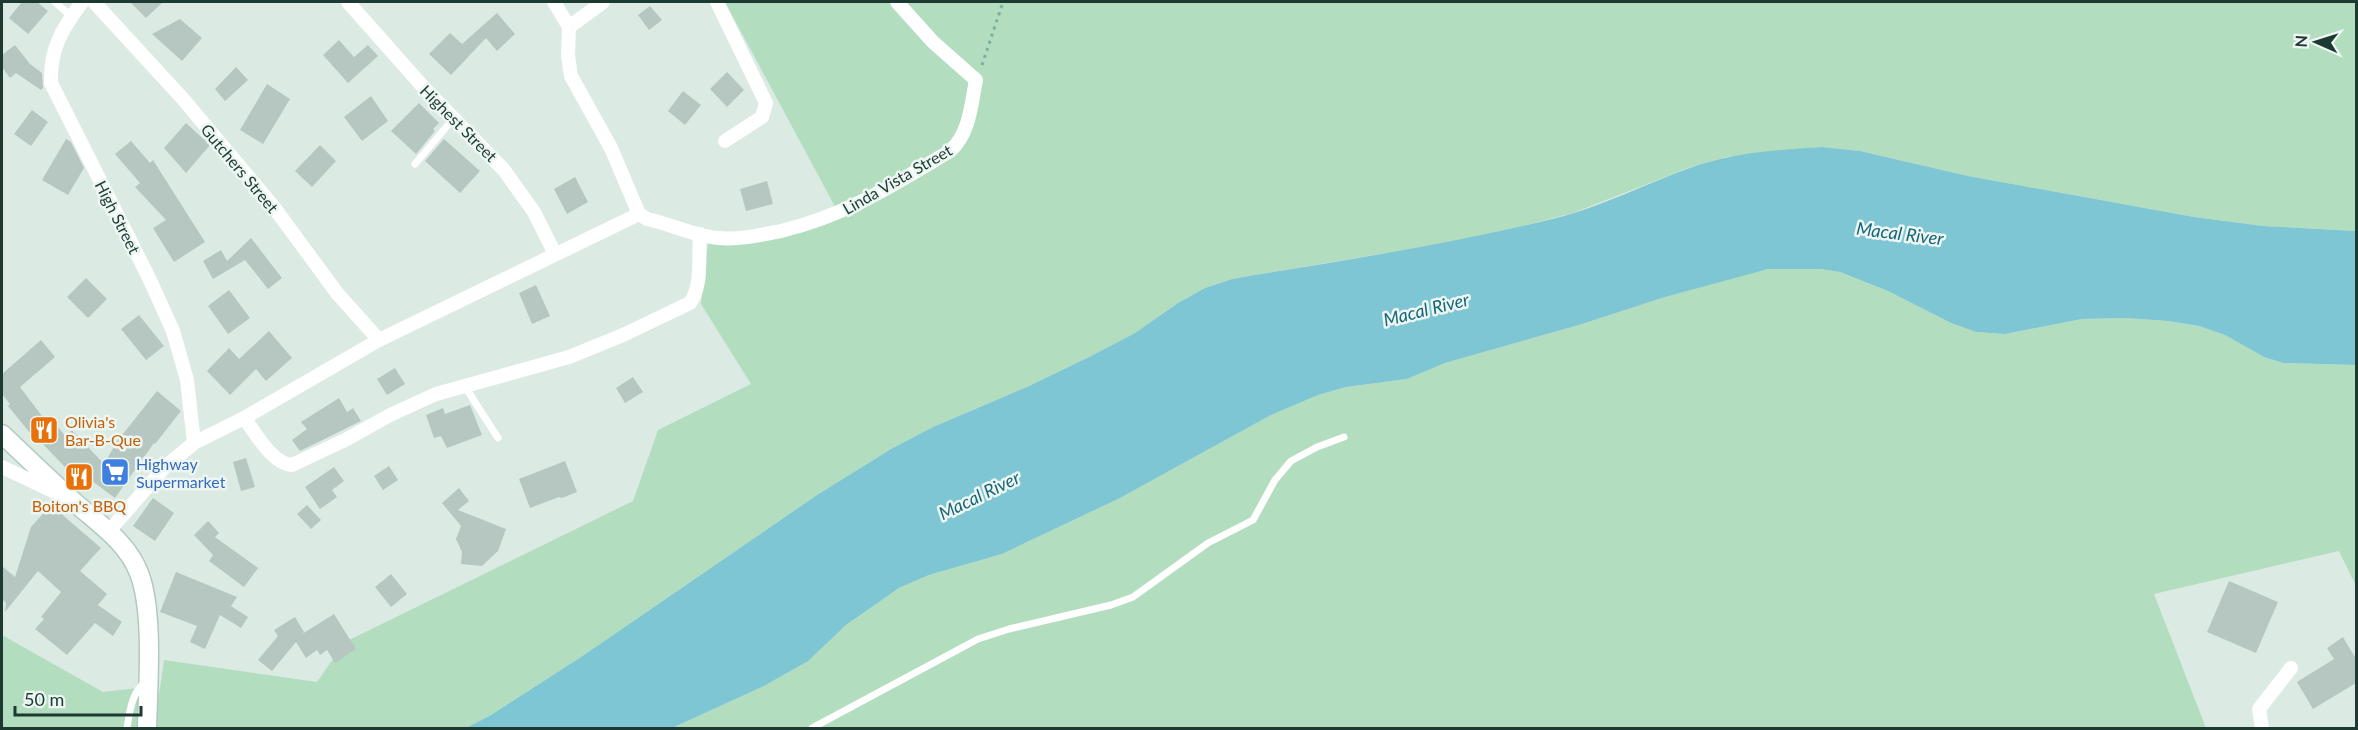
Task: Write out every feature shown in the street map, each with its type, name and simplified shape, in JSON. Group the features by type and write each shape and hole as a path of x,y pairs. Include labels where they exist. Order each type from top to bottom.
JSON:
{"main road":[{"path":"2,434 73,501 109,531 134,560 140,574 146,605 147,729"}],"street":[{"name":"High Street","path":"82,2 56,42 50,65 51,83 149,278 173,331 187,380 194,443"},
{"name":"Gutchers Street","path":"94,2 183,99 258,188 337,293 379,340"},
{"name":"Highest Street","path":"348,2 402,64 504,170 534,212 555,254"},
{"path":"109,531 164,468 194,443 244,418 379,340 639,214 611,148 571,76 568,56 569,27 554,2"},
{"path":"569,27 603,2"},
{"path":"717,2 766,103 762,117 725,141"},
{"path":"897,2 933,42 976,80"},
{"name":"Linda Vista Street","path":"639,214 647,219 700,234 718,238 740,238 801,226 843,212 890,187 958,144 967,125 976,80"},
{"path":"244,418 277,459 284,464 292,465 436,394 569,357 690,303 696,295 700,234"},
{"path":"2,467 73,501"},
{"path":"2262,729 2259,709 2291,668"}],"lane":[{"path":"55,2 71,16"},
{"path":"416,164 454,118"},
{"path":"464,385 498,438"},
{"path":"812,729 978,639 1009,629 1111,605 1132,597 1208,543 1253,520 1275,480 1291,462 1317,447 1344,437"},
{"path":"127,729 132,700 138,688 148,680"}],"path":[{"path":"976,80 1003,2"}],"green space":[{"path":"725,2 2356,2 2356,231 2263,226 2194,217 1968,176 1860,151 1821,147 1726,157 1688,168 1573,213 1523,226 1462,240 1232,279 1205,288 1178,303 1135,333 1091,356 1029,386 933,427 891,449 817,495 581,657 491,715 466,728 2,728 2,635 103,692 138,688 139,708 157,709 164,660 317,682 345,642 633,501 658,430 751,384 701,304 708,243 839,214"},
{"path":"1789,268 1840,272 1888,291 1951,323 1976,332 2005,334 2082,319 2125,318 2168,321 2199,326 2225,335 2264,357 2283,363 2356,365 2356,586 2339,551 2154,594 2206,728 672,728 764,686 807,661 846,625 899,588 929,575 1002,554 1120,498 1271,415 1318,395 1346,387 1407,379 1445,363 1579,325 1665,297 1768,269"}],"water":[{"name":"Macal River","path":"1822,147 1860,151 1968,176 2194,217 2263,226 2356,231 2356,365 2283,363 2264,357 2225,335 2199,326 2168,321 2125,318 2082,319 2005,334 1976,332 1951,323 1888,291 1840,272 1820,269 1768,269 1665,297 1579,325 1445,363 1407,379 1346,387 1318,395 1271,415 1120,498 1002,554 929,575 899,588 846,625 808,661 764,686 672,728 466,728 491,715 581,657 817,495 891,449 933,427 1029,386 1091,356 1135,333 1178,303 1205,288 1232,279 1440,243 1564,216 1687,169 1720,159 1770,151"}],"building":[{"path":"22,2 37,2 48,11 28,34 9,18"},
{"path":"130,2 163,2 146,18"},
{"path":"650,6 662,20 649,30 638,15"},
{"path":"497,13 515,34 497,51 486,38 451,75 429,54 450,33 462,44"},
{"path":"180,19 202,38 182,61 152,34"},
{"path":"339,40 354,57 368,45 378,56 348,83 323,55"},
{"path":"15,45 30,64 42,73 43,88 41,90 16,73 10,78 2,67 2,55"},
{"path":"236,67 248,80 225,101 215,89"},
{"path":"727,72 744,90 727,107 710,89"},
{"path":"267,84 290,99 263,144 240,130"},
{"path":"683,91 701,105 685,125 668,111"},
{"path":"371,96 388,121 362,141 344,117"},
{"path":"419,103 439,123 416,154 391,131"},
{"path":"32,110 48,122 31,146 14,134"},
{"path":"186,123 210,145 186,173 164,148"},
{"path":"66,139 71,142 84,168 68,195 42,180"},
{"path":"444,139 480,171 460,193 425,161"},
{"path":"131,141 150,163 153,160 205,242 174,262 153,228 166,220 135,187 140,183 115,154"},
{"path":"320,145 336,161 312,187 295,171"},
{"path":"575,177 588,202 567,214 554,189"},
{"path":"767,181 773,204 746,211 740,189"},
{"path":"251,238 282,278 268,289 245,260 213,279 203,261 221,250 227,261"},
{"path":"86,278 107,299 88,318 67,297"},
{"path":"536,285 550,316 532,324 519,293"},
{"path":"229,290 250,318 228,334 208,306"},
{"path":"139,315 164,346 146,360 121,329"},
{"path":"269,331 292,358 266,381 256,369 230,395 207,371 229,348 239,359"},
{"path":"41,340 55,357 20,387 45,420 50,416 65,436 72,430 104,464 122,433 157,391 181,411 154,443 115,498 88,478 82,485 42,443 39,444 8,406 10,404 2,394 2,374"},
{"path":"395,368 405,384 387,395 377,379"},
{"path":"633,377 643,392 625,403 616,388"},
{"path":"339,398 347,412 353,408 361,421 300,451 292,440 307,429 301,422"},
{"path":"470,405 482,435 447,448 441,436 434,438 426,415 443,408 445,414"},
{"path":"246,458 255,487 241,491 233,462"},
{"path":"565,461 577,492 530,508 519,479"},
{"path":"389,466 398,480 383,490 374,476"},
{"path":"334,467 344,481 332,490 337,497 320,509 305,487"},
{"path":"459,488 469,501 458,510 506,529 498,551 482,566 461,564 462,552 456,539 461,526 442,503"},
{"path":"153,498 174,513 155,541 133,526"},
{"path":"51,505 101,548 80,571 107,594 98,605 122,622 113,636 95,623 67,655 35,629 44,619 41,617 61,592 38,571 5,612 6,603 2,599 2,566 15,577 31,527"},
{"path":"307,505 321,520 311,529 297,514"},
{"path":"208,521 219,533 215,537 258,568 244,587 209,561 213,555 194,535"},
{"path":"176,572 237,597 231,606 248,617 241,628 220,615 205,649 190,642 197,626 160,612"},
{"path":"391,574 407,594 391,607 375,587"},
{"path":"2229,581 2278,602 2256,653 2207,632"},
{"path":"334,614 356,649 335,663 327,650 320,655 317,650 306,658 296,642 272,671 258,660 278,636 274,630 295,617 304,632 302,634"},
{"path":"2343,637 2356,659 2356,683 2313,709 2297,682 2334,659 2327,648"}],"place":[{"name":"Olivia's Bar-B-Que","path":"44,430"},
{"name":"Highway Supermarket","path":"115,472"},
{"name":"Boiton's BBQ","path":"79,477"}]}
